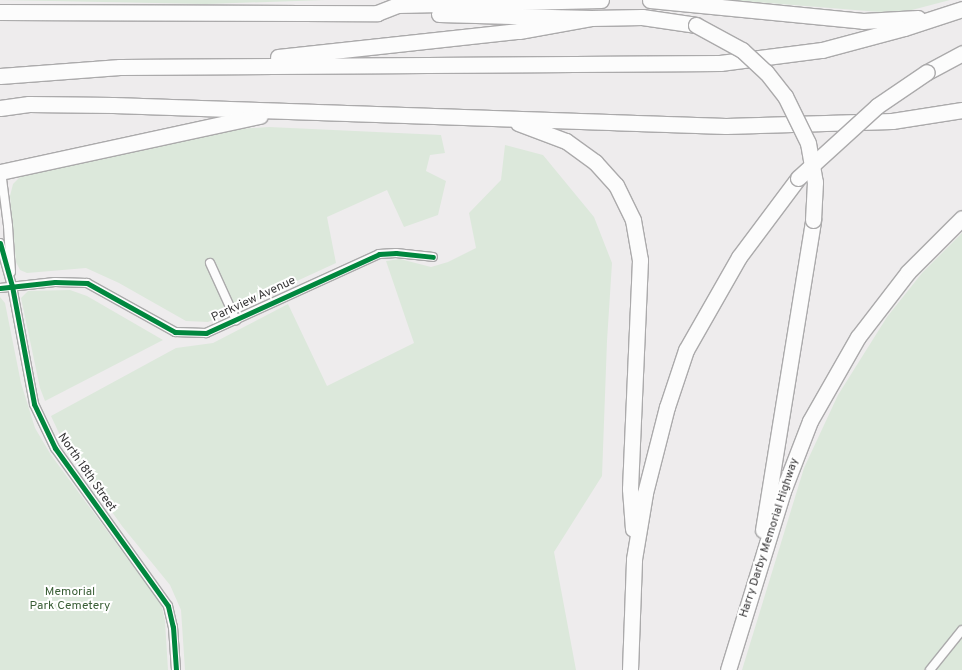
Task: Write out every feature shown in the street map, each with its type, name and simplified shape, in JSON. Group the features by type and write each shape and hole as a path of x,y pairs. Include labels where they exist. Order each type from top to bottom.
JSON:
{"highway":[{"path":"377,13 398,5 601,0"},
{"path":"650,0 863,20 937,17"},
{"path":"0,76 120,67 720,63 822,50 962,9"},
{"path":"0,12 514,14 591,18 642,17 696,25 742,50 766,72 785,96 808,143 815,182 813,220 781,405 755,581"},
{"path":"196,66 519,30 591,18"},
{"path":"634,559 645,493 667,407 686,350 739,257 798,178 877,106 927,72 962,53"},
{"path":"0,108 29,104 726,126 821,125 892,121 962,110"},
{"path":"0,172 283,111"},
{"path":"507,118 566,141 595,162 616,185 634,220 640,260 630,489 634,559 630,670"},
{"name":"Harry Darby Memorial Highway","path":"728,670 783,491 810,421 853,346 908,272 962,218"}],"street":[{"name":"North 18th Street","path":"0,172 8,226 12,286"},
{"name":"North 18th Street","path":"0,244 12,286 34,404 55,448 168,606 173,627 176,670"},
{"name":"Parkview Avenue","path":"0,288 55,282 87,283 175,332 206,333 379,254 396,253 433,257"},
{"path":"210,263 236,320"},
{"path":"930,670 962,630"}],"green space":[{"path":"0,0 325,0 206,4"},
{"path":"729,0 950,0 908,11 880,12"},
{"path":"269,127 441,135 445,153 430,155 426,171 446,181 438,215 404,227 387,190 327,217 336,263 208,322 186,321 119,283 86,268 27,273 20,270 16,262 10,196 13,184 21,176 237,129"},
{"path":"505,145 543,155 594,217 612,263 602,476 554,552 576,670 185,670 181,610 170,585 122,526 65,446 51,416 176,348 213,343 288,304 327,386 414,343 386,261 400,259 431,267 448,262 476,248 469,213 501,180"},
{"path":"962,233 962,670 742,670 804,468 838,395 887,317 922,273"},
{"path":"70,290 87,296 163,340 45,401 40,388 21,298 28,291"},
{"name":"Memorial Park Cemetery","path":"0,297 5,303 21,383 35,428 51,455 161,604 165,621 168,670 0,670"}],"cycle path":[{"path":"0,243 12,286 34,404 55,448 168,606 173,627 176,670"},
{"path":"0,288 55,282 87,283 175,332 206,333 379,254 396,253 433,257"}]}
